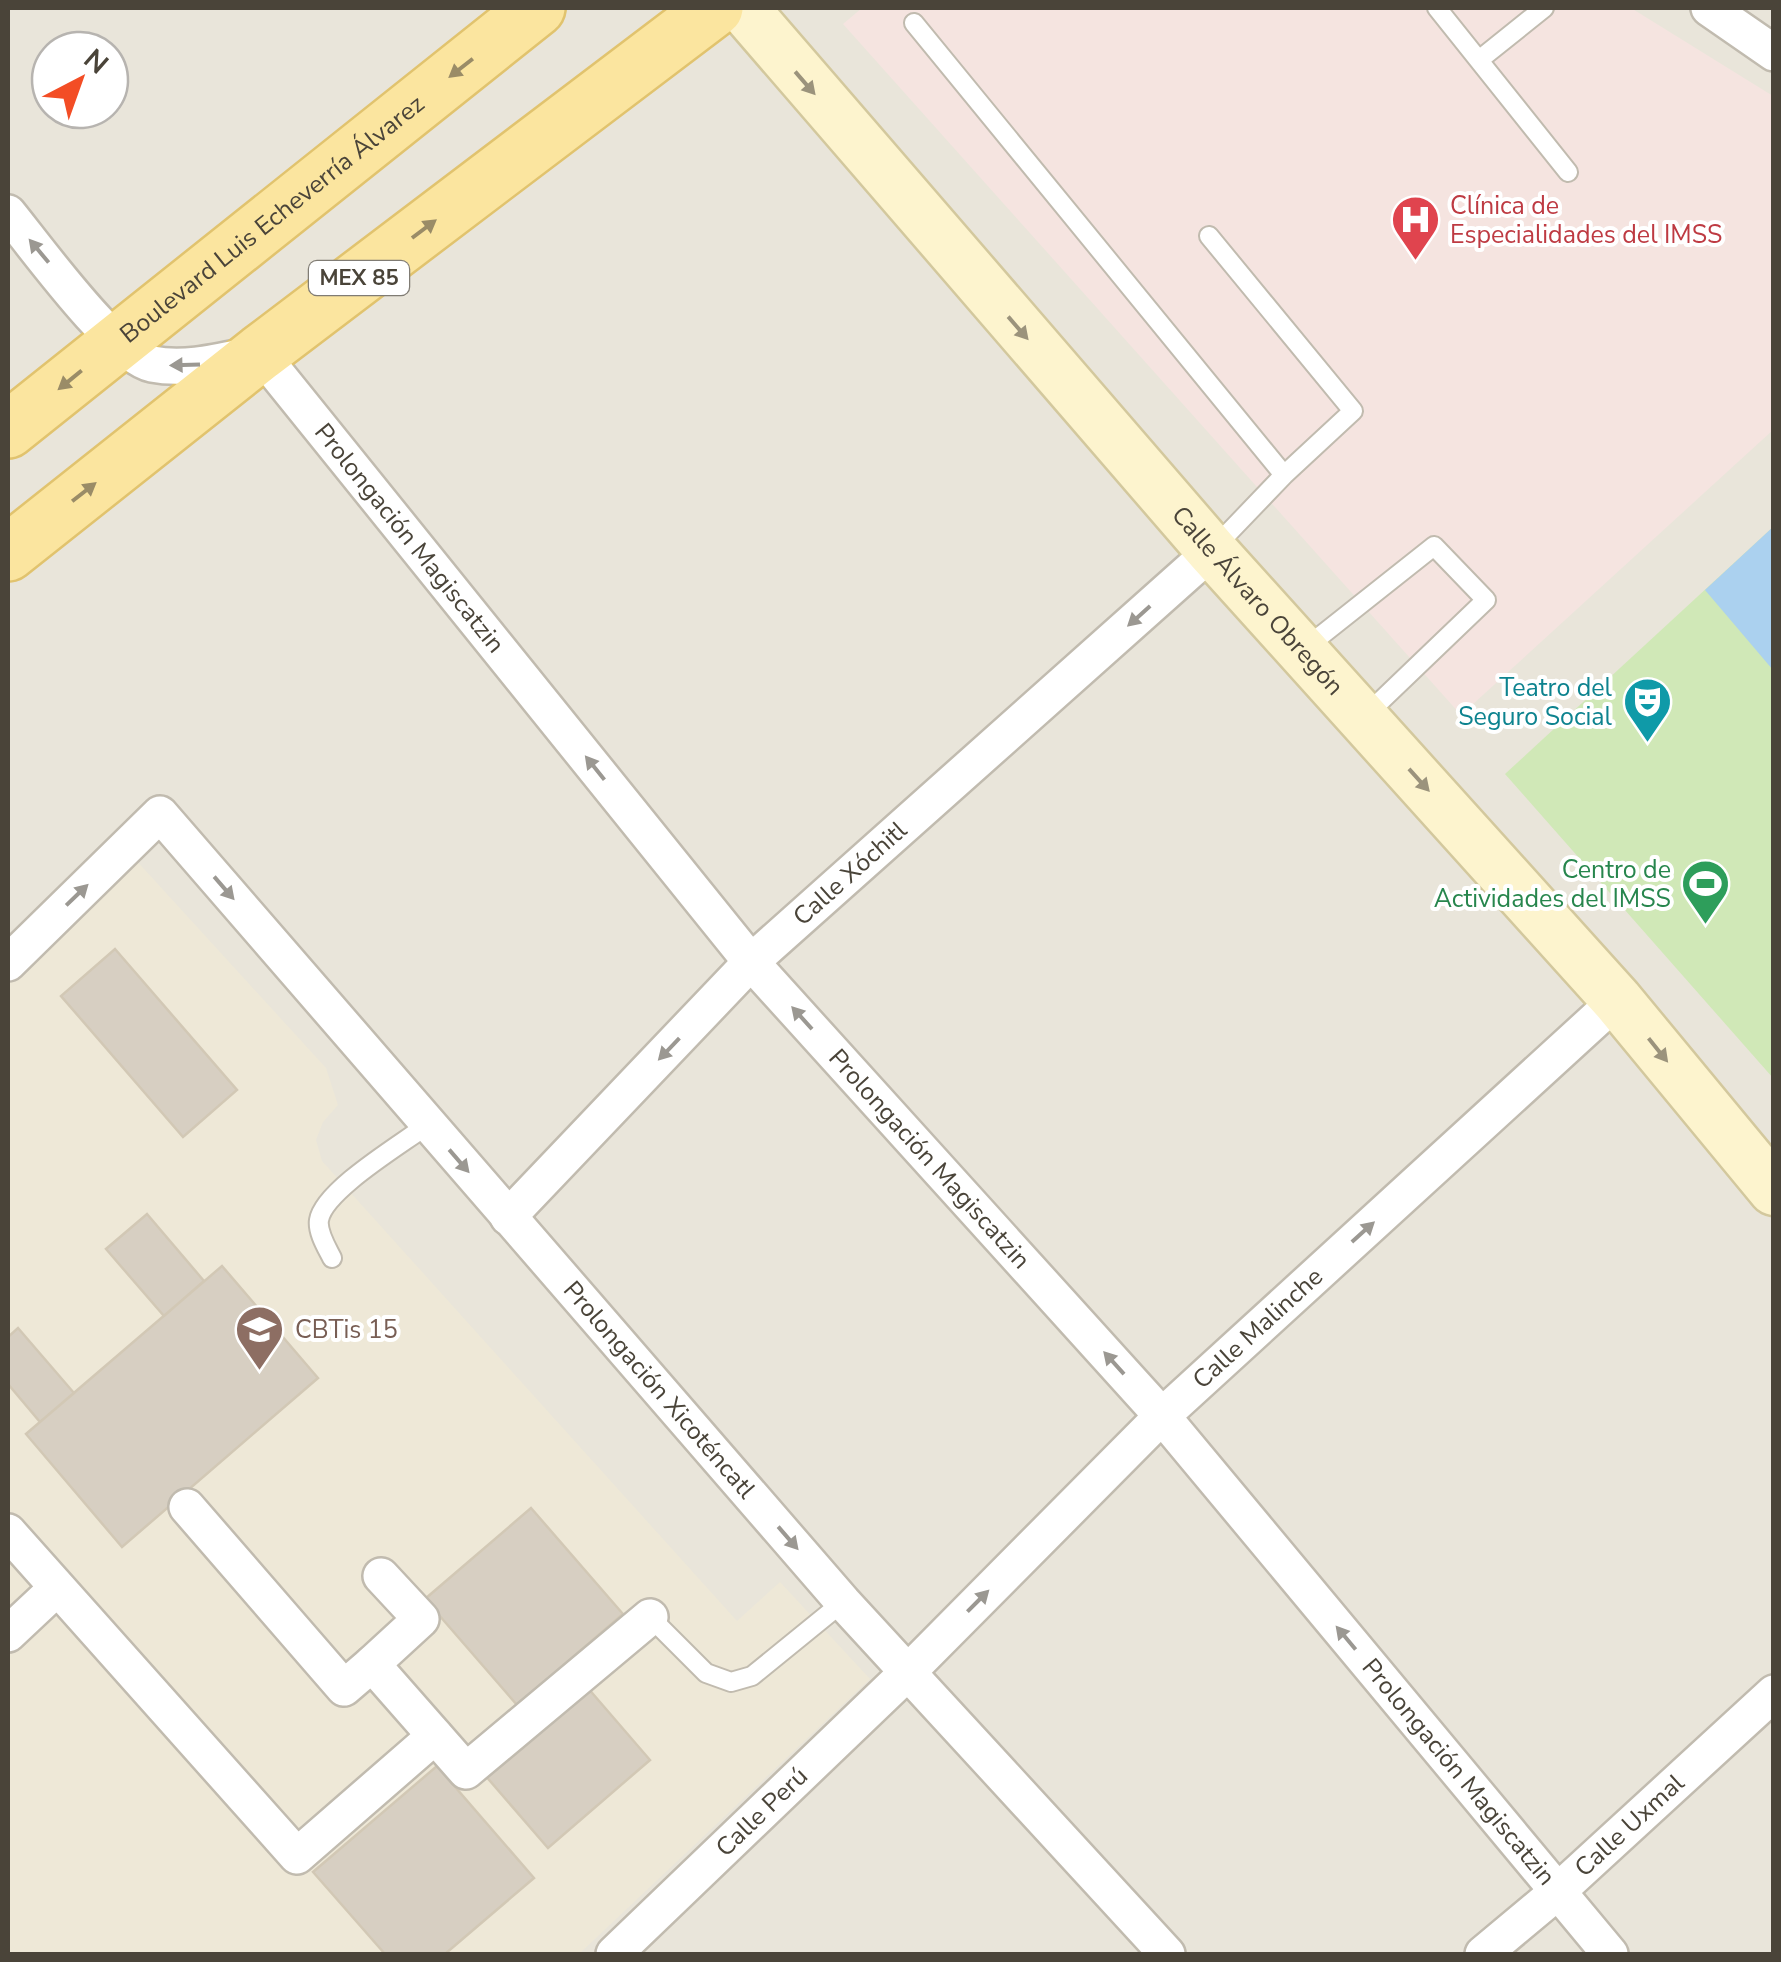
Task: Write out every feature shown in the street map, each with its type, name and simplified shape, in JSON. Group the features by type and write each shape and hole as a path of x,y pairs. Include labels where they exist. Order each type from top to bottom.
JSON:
{"main road":[{"name":"Boulevard Luis Echeverría Álvarez","path":"8,430 537,8"},
{"name":"MEX 85","path":"8,553 260,353 715,8"}],"street":[{"name":"Calle Álvaro Obregón","path":"742,8 1212,551 1617,1000 1774,1190"},
{"path":"1708,8 1774,53"},
{"path":"8,213 116,342 148,364 189,367 260,353"},
{"name":"Prolongación Magiscatzin","path":"260,353 752,962 1162,1416 1610,1954"},
{"name":"Calle Xóchitl","path":"508,1216 752,962 1212,551"},
{"name":"Prolongación Xicoténcatl","path":"8,964 160,814 844,1602 1167,1954"},
{"name":"Calle Malinche","path":"910,1670 1162,1416 1617,1000"},
{"path":"187,1507 344,1688 421,1619 381,1576"},
{"path":"8,1532 297,1856 435,1736"},
{"path":"8,1634 57,1588"},
{"path":"372,1664 466,1771 650,1617"},
{"name":"Calle Perú","path":"614,1954 910,1670"},
{"name":"Calle Uxmal","path":"1484,1954 1774,1693"}],"lane":[{"path":"1437,8 1568,172"},
{"path":"1480,60 1544,8"},
{"path":"914,24 1284,476"},
{"path":"1209,236 1352,411 1212,551"},
{"path":"1303,649 1434,546 1486,600 1363,718"},
{"path":"332,1258 319,1220 332,1196 428,1125"},
{"path":"650,1617 706,1673 731,1682 752,1676 844,1602"}],"shaded area":[{"path":"8,8 1773,8 1773,1954 8,1954"},
{"name":"Clínica de Especialidades del IMSS","path":"862,8 1631,8 1773,96 1773,430 1461,715 843,24"},
{"name":"CBTis 15","path":"135,859 326,1068 338,1105 323,1122 316,1140 322,1161 737,1621 780,1582 870,1679 579,1954 8,1954 8,974"}],"green space":[{"name":"Centro de Actividades del IMSS","path":"1773,527 1773,1078 1505,774"}],"water":[{"path":"1773,527 1773,670 1705,590"}],"building":[{"path":"115,949 237,1090 183,1137 61,996"},
{"path":"147,1214 204,1281 164,1316 106,1249"},
{"path":"222,1266 318,1378 122,1547 26,1434"},
{"path":"18,1328 74,1393 40,1422 8,1384 8,1337"},
{"path":"531,1508 623,1614 517,1705 425,1599"},
{"path":"587,1687 650,1760 548,1848 484,1774"},
{"path":"437,1766 534,1878 445,1954 385,1954 313,1872"}],"place":[{"name":"Clínica de Especialidades del IMSS","path":"1415,262"},
{"name":"Teatro del Seguro Social","path":"1647,744"},
{"name":"Centro de Actividades del IMSS","path":"1706,926"},
{"name":"CBTis 15","path":"260,1372"}]}
